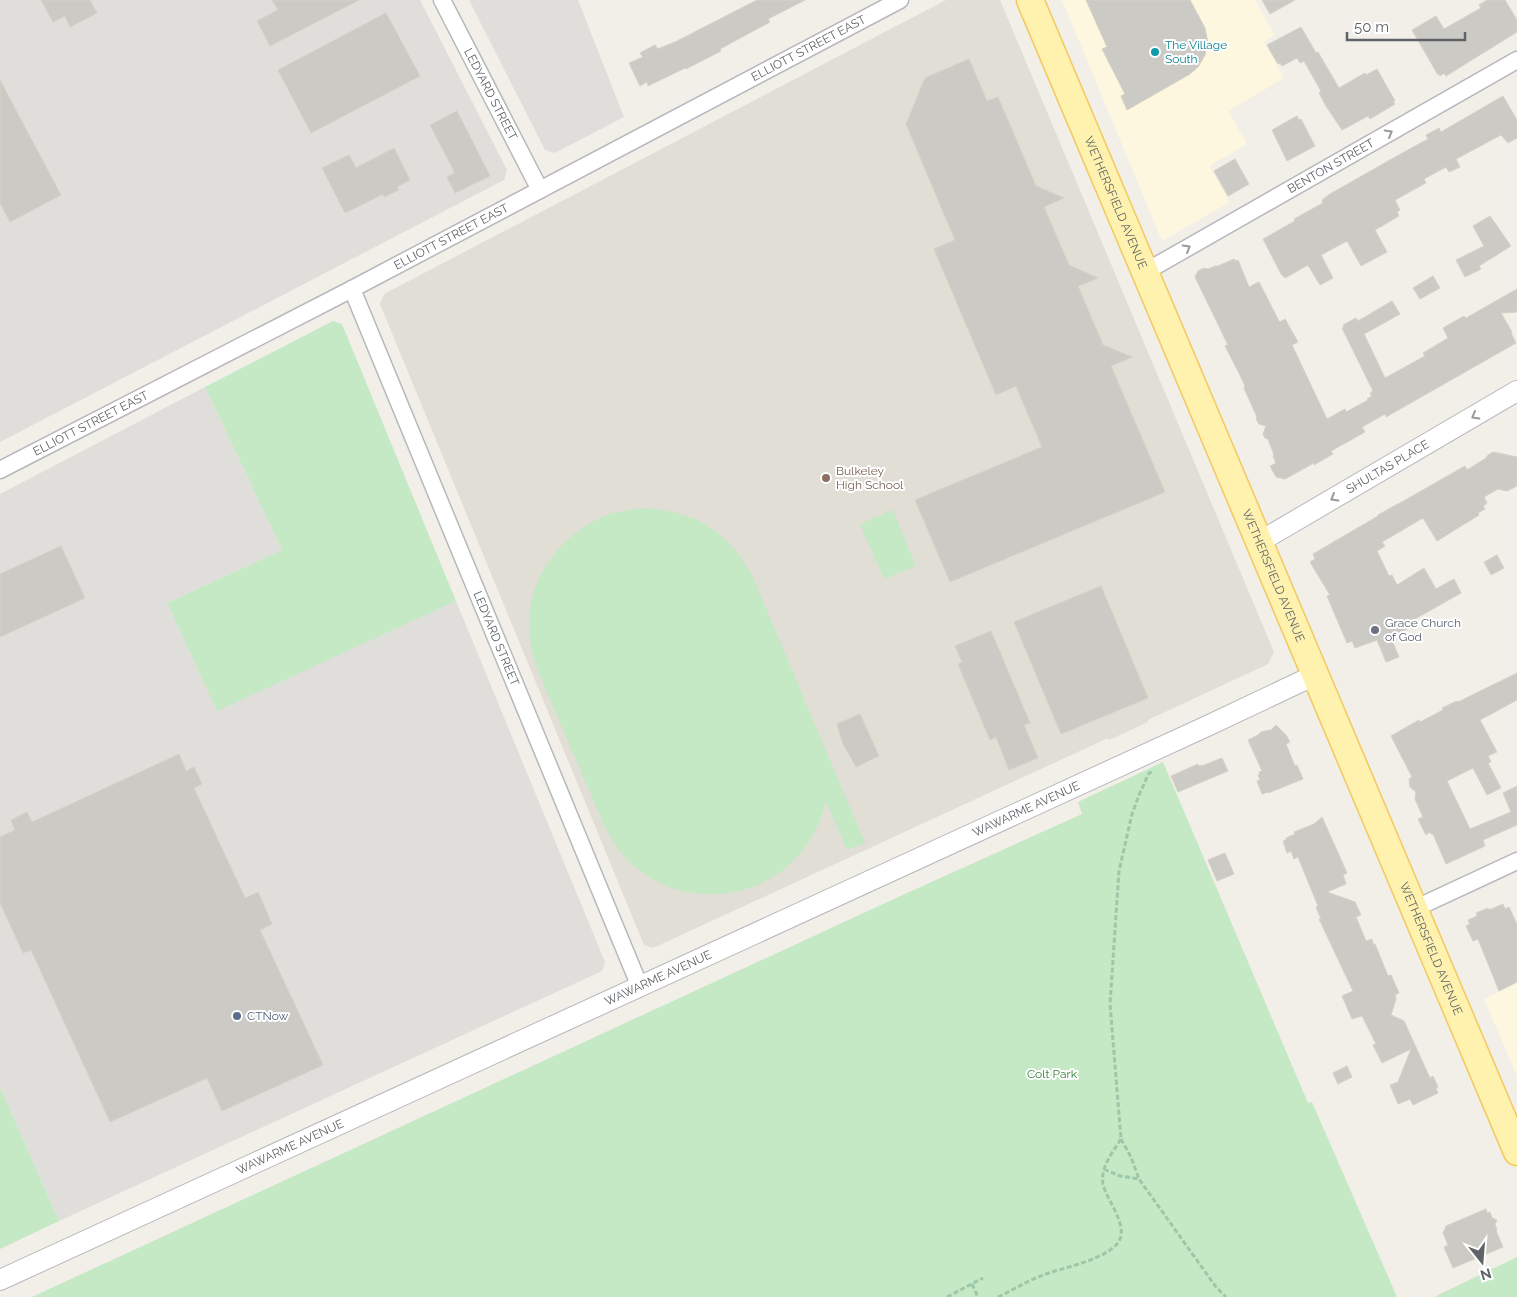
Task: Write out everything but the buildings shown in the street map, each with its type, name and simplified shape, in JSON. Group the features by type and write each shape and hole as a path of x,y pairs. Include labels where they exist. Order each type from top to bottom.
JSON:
{"main road":[{"name":"WETHERSFIELD AVENUE","path":"1030,0 1517,1152"}],"street":[{"name":"LEDYARD STREET","path":"442,0 540,190"},
{"name":"ELLIOTT STREET EAST","path":"0,470 352,289 900,0"},
{"name":"BENTON STREET","path":"1145,272 1517,60"},
{"name":"LEDYARD STREET","path":"352,289 640,987"},
{"name":"SHULTAS PLACE","path":"1259,542 1517,392"},
{"name":"WAWARME AVENUE","path":"0,1280 1315,675"},
{"path":"1414,910 1517,861"}],"path":[{"path":"1158,769 1149,773 1139,794 1132,814 1119,871 1110,1004 1121,1139 1131,1157 1139,1179 1216,1287 1226,1297"},
{"path":"998,1297 1041,1276 1095,1257 1116,1246 1121,1235 1121,1224 1103,1184 1104,1170 1121,1139"},
{"path":"1104,1170 1120,1176 1139,1179"},
{"path":"946,1297 982,1278"},
{"path":"972,1284 978,1297"}],"shaded area":[{"path":"0,0 420,0 507,170 504,180 0,442"},
{"path":"469,0 578,0 624,117 555,153 545,150"},
{"name":"Bulkeley High School","path":"946,0 1000,0 1274,652 1268,664 1148,720 1148,722 1109,740 1108,738 653,948 644,945 380,304 384,294"},
{"path":"1062,0 1255,0 1275,35 1264,42 1284,78 1228,111 1247,144 1209,166 1230,202 1162,241"},
{"path":"205,387 282,550 167,603 217,710 456,601 605,962 602,971 59,1221 0,1087 0,494"},
{"path":"1517,983 1517,1076 1484,999"}],"green space":[{"path":"333,321 342,324 456,601 217,711 167,603 282,550 205,387"},
{"path":"643,508 662,510 695,519 721,536 733,547 743,561 753,577 865,843 847,850 826,802 820,821 811,839 787,867 768,880 747,889 725,893 702,894 680,890 659,882 633,865 615,844 604,825 537,669 529,636 529,613 539,578 559,549 572,536 607,515"},
{"path":"893,510 916,566 884,579 860,524"},
{"name":"Colt Park","path":"1163,762 1308,1103 1312,1102 1397,1297 32,1297 1082,814 1078,802"},
{"path":"0,1087 59,1221 0,1249"},
{"path":"1517,1257 1517,1297 1434,1297"}],"place":[{"name":"The Village South","path":"1155,52"},
{"name":"Bulkeley High School","path":"826,478"},
{"name":"Grace Church of God","path":"1375,630"},
{"name":"CTNow","path":"237,1016"}]}
